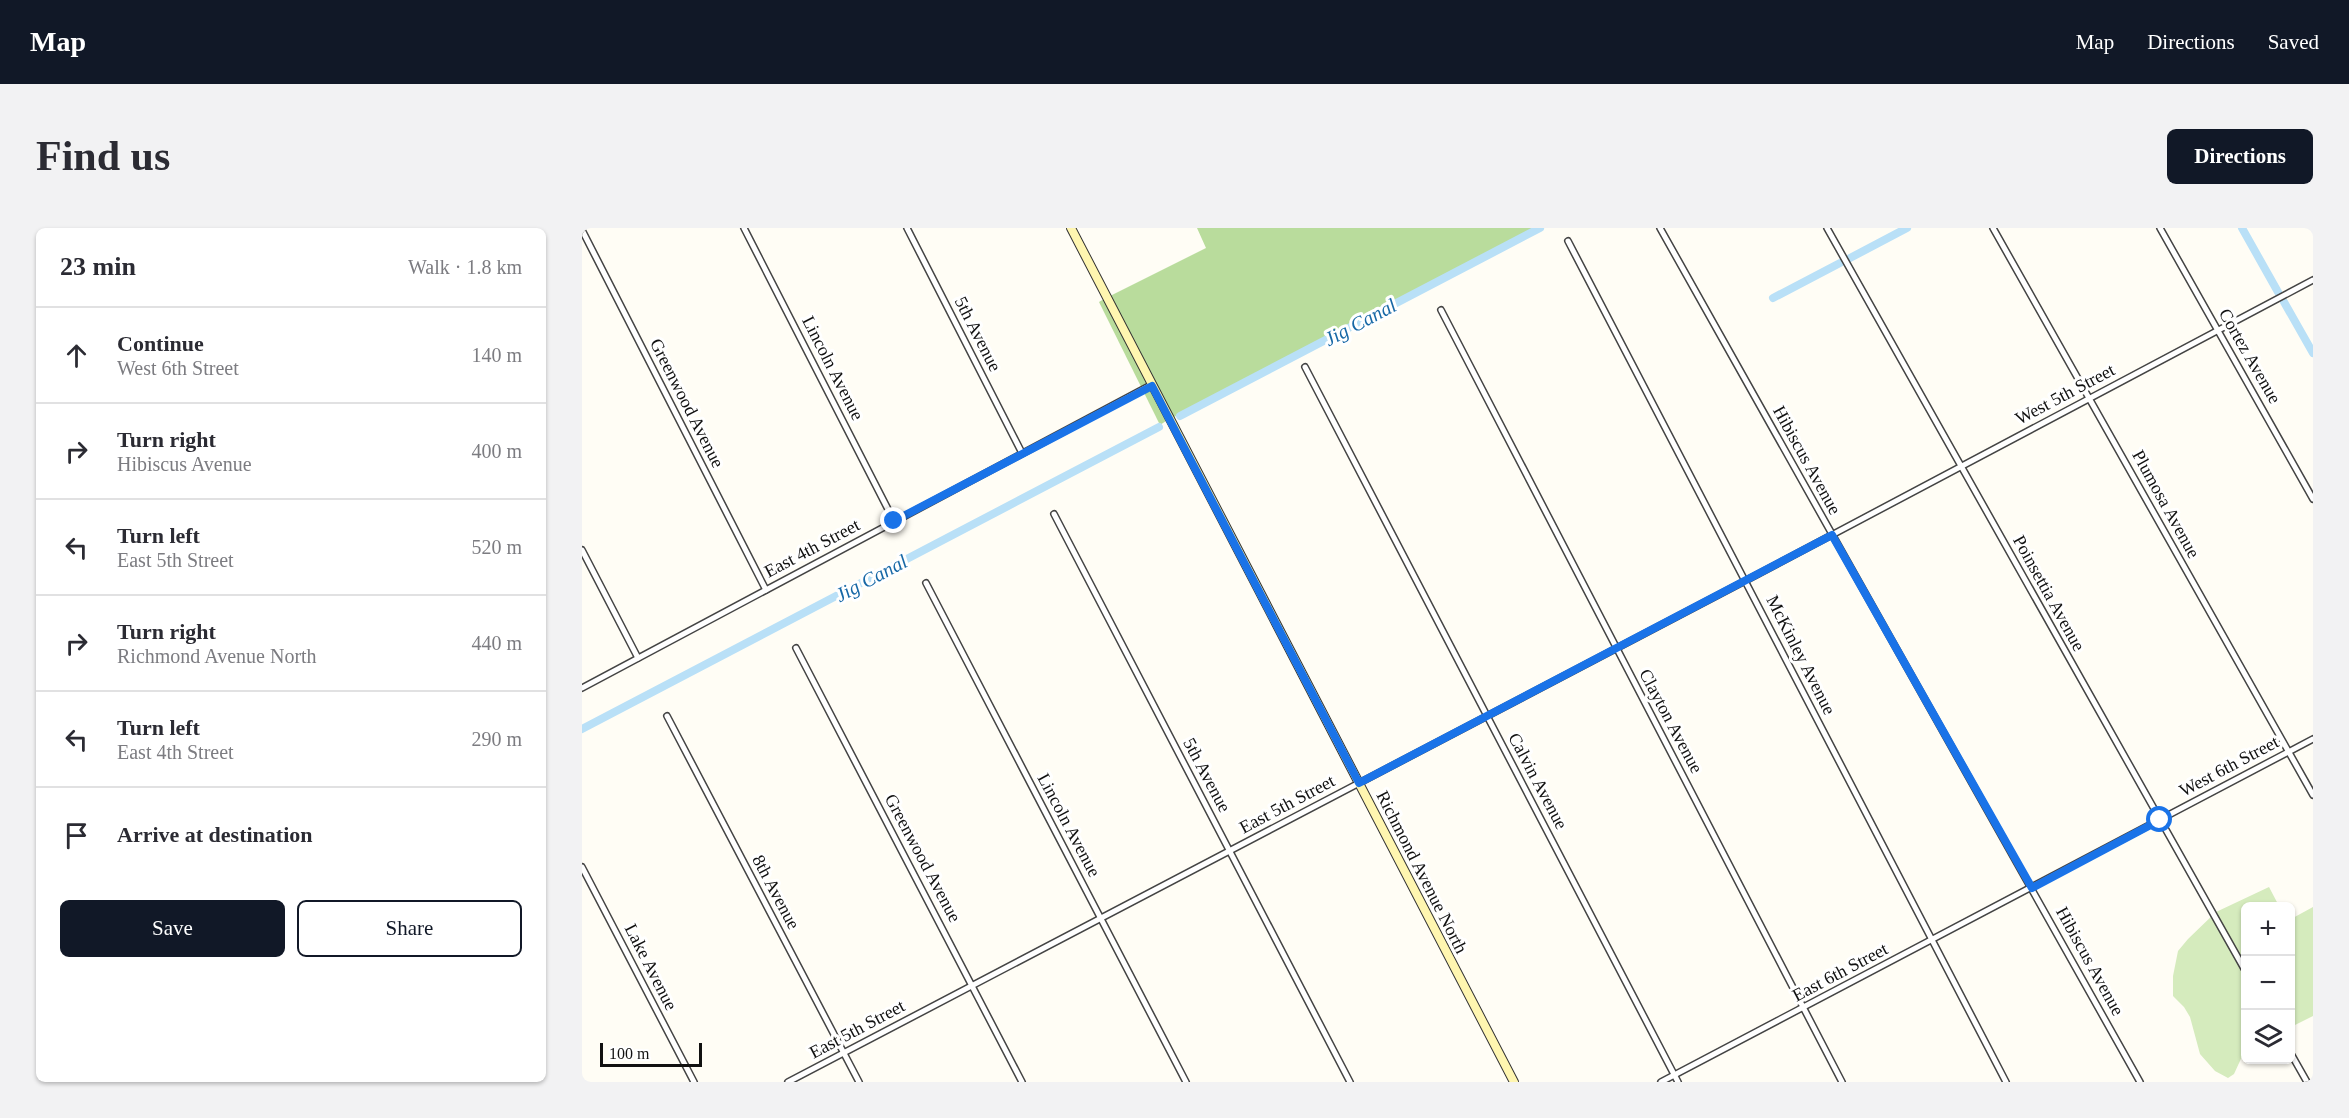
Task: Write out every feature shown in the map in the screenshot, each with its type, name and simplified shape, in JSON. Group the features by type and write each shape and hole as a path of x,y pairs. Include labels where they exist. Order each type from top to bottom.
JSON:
{"street":[{"name":"Lincoln Avenue","path":"744,228 894,521"},
{"name":"5th Avenue","path":"908,228 1022,453"},
{"name":"Richmond Avenue North","path":"1071,228 1514,1082"},
{"name":"Hibiscus Avenue","path":"1660,228 2140,1082"},
{"name":"Poinsettia Avenue","path":"1827,228 2241,963"},
{"name":"Plumosa Avenue","path":"1993,228 2313,795"},
{"name":"Cortez Avenue","path":"2160,228 2313,499"},
{"name":"Greenwood Avenue","path":"583,229 766,590"},
{"name":"McKinley Avenue","path":"1568,241 2006,1082"},
{"name":"West 5th Street","path":"1832,535 2313,280"},
{"name":"Clayton Avenue","path":"1440,310 1842,1082"},
{"name":"Calvin Avenue","path":"1305,367 1678,1082"},
{"name":"East 4th Street","path":"582,687 1152,386"},
{"name":"5th Avenue","path":"1054,514 1350,1082"},
{"name":"East 5th Street","path":"788,1082 1832,535"},
{"path":"582,550 638,658"},
{"name":"Lincoln Avenue","path":"926,583 1186,1082"},
{"name":"Greenwood Avenue","path":"796,648 1022,1082"},
{"name":"8th Avenue","path":"667,716 859,1082"},
{"name":"West 6th Street","path":"2032,888 2313,739"},
{"name":"Lake Avenue","path":"582,867 694,1082"},
{"name":"East 6th Street","path":"1661,1082 2032,888"},
{"path":"2295,1061 2307,1082"}],"green space":[{"path":"1197,228 1543,228 1172,418 1110,296 1206,248"},
{"path":"1104,299 1166,421 1160,425 1099,302"},
{"path":"2269,887 2277,902 2241,902 2241,1059 2234,1074 2228,1078 2215,1071 2200,1054 2190,1017 2173,996 2173,976 2178,951 2216,912"},
{"path":"2313,907 2313,1016 2295,1025 2295,956 2295,917"}],"waterway":[{"name":"Jig Canal","path":"1180,416 1540,228"},
{"path":"1850,258 1907,228"},
{"path":"2242,228 2278,292"},
{"path":"1773,298 1840,263"},
{"path":"2284,302 2313,353"},
{"name":"Jig Canal","path":"582,729 1159,427"}],"route":[{"path":"894,521 1152,386 1359,783 1832,535 2032,888 2160,820"}]}
